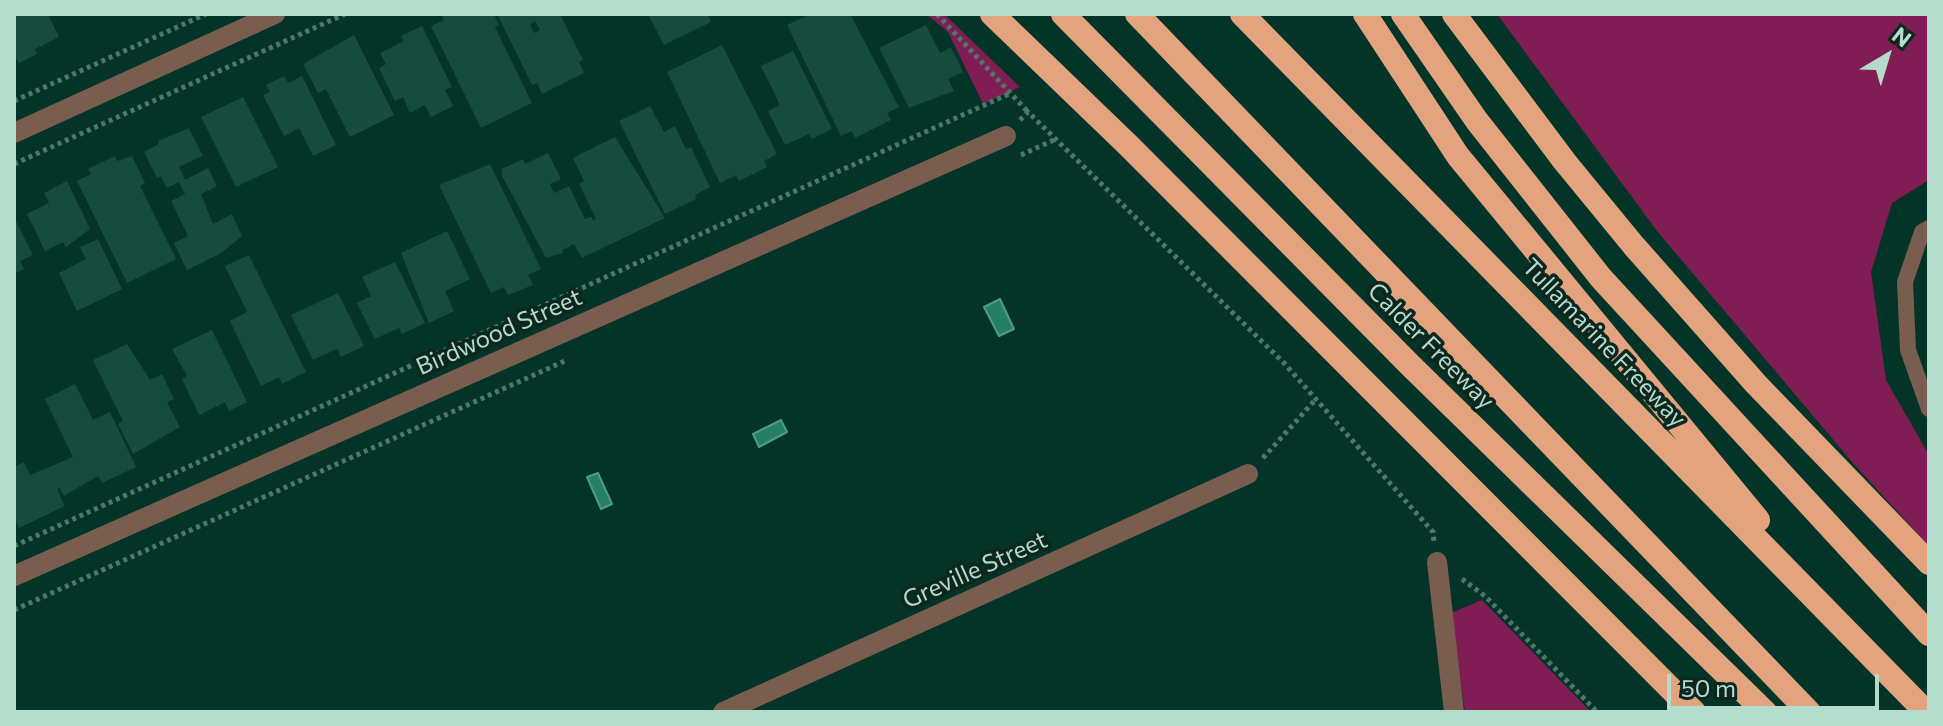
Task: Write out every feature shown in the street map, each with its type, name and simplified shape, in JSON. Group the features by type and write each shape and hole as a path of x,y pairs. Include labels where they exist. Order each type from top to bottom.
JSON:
{"highway":[{"path":"992,14 1151,167 1694,712"},
{"name":"Calder Freeway","path":"1063,14 1410,365 1765,712"},
{"path":"1137,14 1809,712"},
{"name":"Tullamarine Freeway","path":"1242,14 1926,712"},
{"path":"1365,14 1458,156 1858,642"},
{"path":"1403,14 1477,121 1601,278 1929,634"},
{"path":"1454,14 1565,162 1634,246 1756,384 1929,564"}],"street":[{"path":"14,133 275,14"},
{"name":"Birdwood Street","path":"14,576 1006,136"},
{"name":"Greville Street","path":"723,712 1248,474"},
{"path":"1437,562 1454,712"}],"lane":[{"path":"1929,228 1922,232 1905,282 1908,350 1929,409"}],"path":[{"path":"14,101 206,14"},
{"path":"14,164 345,14"},
{"path":"937,14 1028,112 1284,363 1433,532 1437,562 1485,596 1597,712"},
{"path":"14,546 1011,93"},
{"path":"1006,136 1028,112"},
{"path":"1014,158 1056,139"},
{"path":"14,610 575,356"},
{"path":"1248,474 1316,399"}],"shaded area":[{"path":"926,14 944,14 1020,87 983,104 948,32"},
{"path":"1497,14 1929,14 1929,180 1892,203 1871,272 1886,380 1929,455 1929,546 1852,462 1657,231"},
{"path":"1000,299 1014,329 999,336 984,307"},
{"path":"781,420 787,432 759,447 753,434"},
{"path":"598,473 612,504 601,509 587,477"},
{"path":"1482,600 1591,712 1465,712 1451,613"}],"building":[{"path":"14,14 48,14 59,37 35,49 37,54 19,63 14,54"},
{"path":"441,14 494,14 499,25 495,27 532,103 481,128 431,26 444,20"},
{"path":"497,14 560,14 583,60 579,62 584,73 542,94 537,83 532,85","holes":["535,21 540,30 534,33 530,25"]},
{"path":"708,14 711,22 664,45 649,16"},
{"path":"810,14 850,14 899,107 887,113 891,120 855,138 852,131 841,136 787,25"},
{"path":"926,25 940,53 951,47 963,72 948,79 954,91 909,108 879,48"},
{"path":"422,26 452,87 445,90 453,106 431,117 425,105 410,113 403,97 395,101 379,68 386,64 380,53 404,41 401,36"},
{"path":"354,35 394,115 350,137 326,89 318,93 303,64"},
{"path":"722,45 777,154 764,161 767,167 739,181 736,175 720,183 667,72"},
{"path":"793,51 832,129 812,139 809,134 785,145 768,111 780,105 761,66"},
{"path":"284,76 288,83 302,76 336,145 313,156 299,128 284,136 263,95 270,92 266,85"},
{"path":"243,97 278,167 236,187 201,117"},
{"path":"650,106 664,132 675,126 686,149 691,147 710,187 695,195 696,199 665,214 619,121"},
{"path":"189,128 203,156 179,167 185,180 208,168 217,186 201,194 213,224 232,214 242,236 221,253 187,270 174,243 188,236 171,201 185,194 179,182 167,188 161,176 157,178 144,152 159,144 158,141"},
{"path":"615,137 665,218 582,258 574,244 562,250 563,253 546,258 502,176 502,169 523,159 525,164 548,153 561,179 550,184 554,193 569,186 585,219 592,217 593,220 596,219 579,184 584,181 573,158"},
{"path":"115,156 117,161 132,156 145,183 140,186 176,259 127,283 77,181 91,174 88,169"},
{"path":"490,164 541,269 528,275 533,285 508,295 504,287 491,293 439,185"},
{"path":"67,181 90,229 66,247 63,242 45,251 27,214 49,203 44,193"},
{"path":"14,217 33,255 20,261 24,269 14,274"},
{"path":"447,231 470,279 445,291 454,311 429,323 401,253"},
{"path":"98,239 122,289 77,311 59,273 86,259 80,247"},
{"path":"249,255 306,372 282,384 279,377 261,386 230,321 247,312 225,266"},
{"path":"395,262 425,323 402,334 399,328 375,339 357,303 371,296 362,277"},
{"path":"338,293 364,346 341,357 337,349 313,360 291,315"},
{"path":"212,330 247,402 229,411 225,402 199,415 182,379 187,376 172,349"},
{"path":"127,344 150,380 162,374 174,399 167,402 180,427 133,454 118,424 123,421 93,360"},
{"path":"75,384 93,420 110,412 136,467 102,483 98,476 64,496 60,488 57,489 65,506 19,528 14,517 14,467 24,462 30,475 73,457 45,399"}]}
